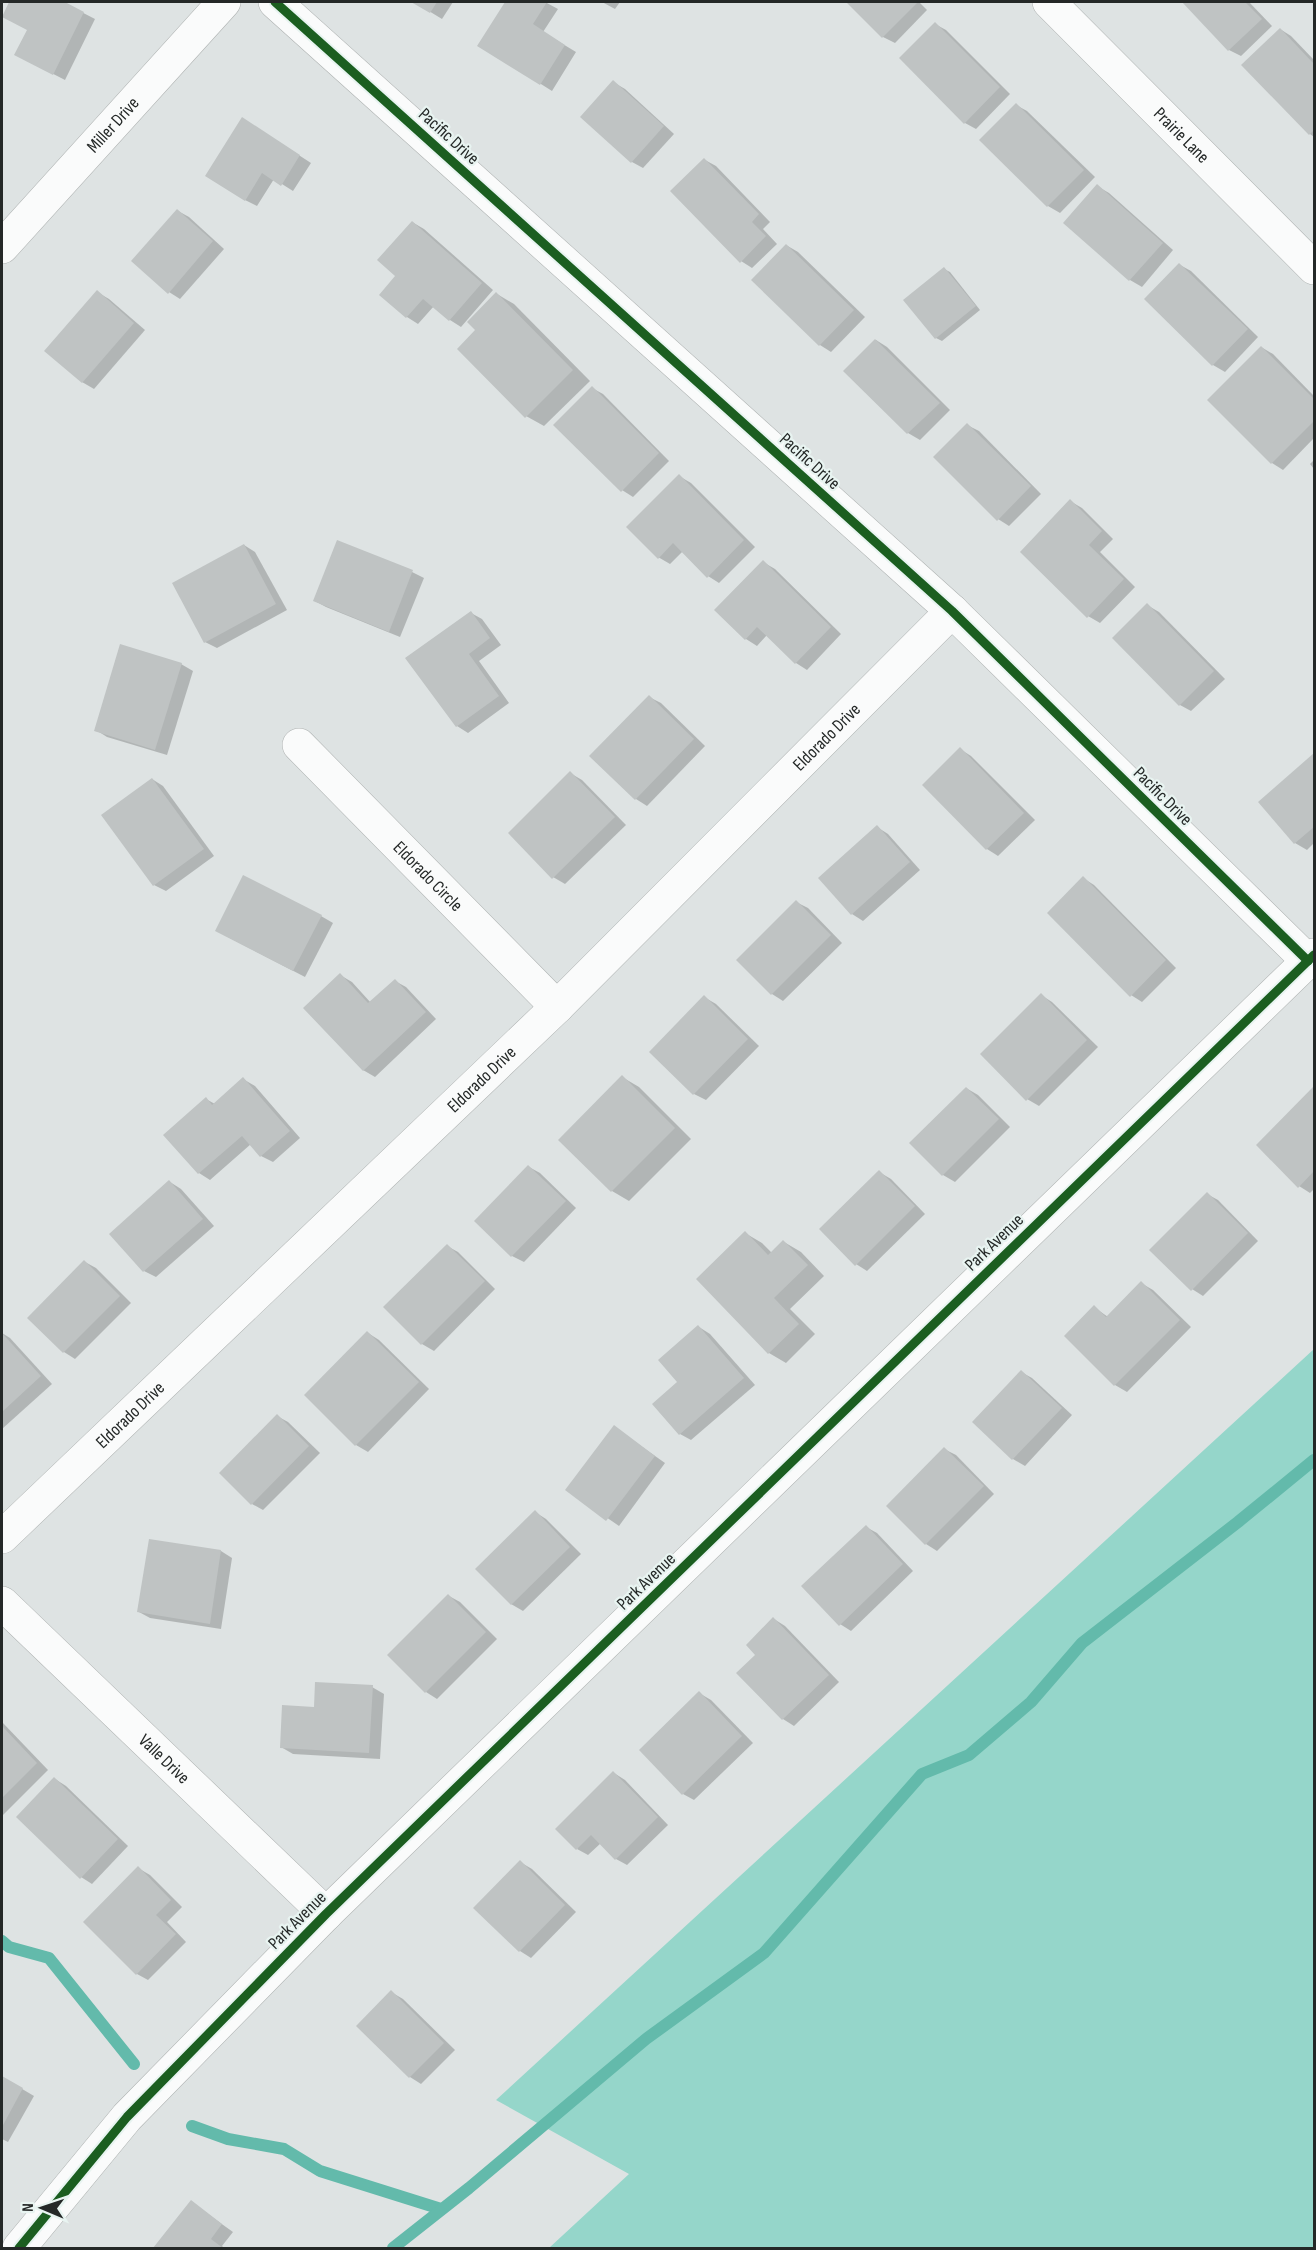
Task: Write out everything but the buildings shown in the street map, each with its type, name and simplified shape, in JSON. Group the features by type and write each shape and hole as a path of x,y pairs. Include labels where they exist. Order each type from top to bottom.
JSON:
{"street":[{"name":"Miller Drive","path":"2,247 224,2"},
{"name":"Pacific Drive","path":"275,2 952,611 1311,958"},
{"name":"Prairie Lane","path":"1049,2 1314,268"},
{"name":"Eldorado Drive","path":"2,1537 557,1007 952,611"},
{"name":"Eldorado Circle","path":"299,745 557,1007"},
{"name":"Park Avenue","path":"19,2248 126,2117 326,1914 1311,958"},
{"name":"Valle Drive","path":"2,1603 326,1914"}],"green space":[{"path":"1314,1349 1314,2248 549,2248 629,2174 496,2100"}],"waterway":[{"path":"393,2248 469,2188 646,2039 764,1953 922,1774 969,1755 1031,1702 1082,1643 1314,1460"},
{"path":"2,1941 9,1947 49,1958 134,2064"},
{"path":"192,2126 228,2139 284,2149 320,2171 441,2209"}],"cycle path":[{"path":"275,2 952,611 1308,961"},
{"path":"19,2248 127,2117 326,1914 1314,955"}]}
